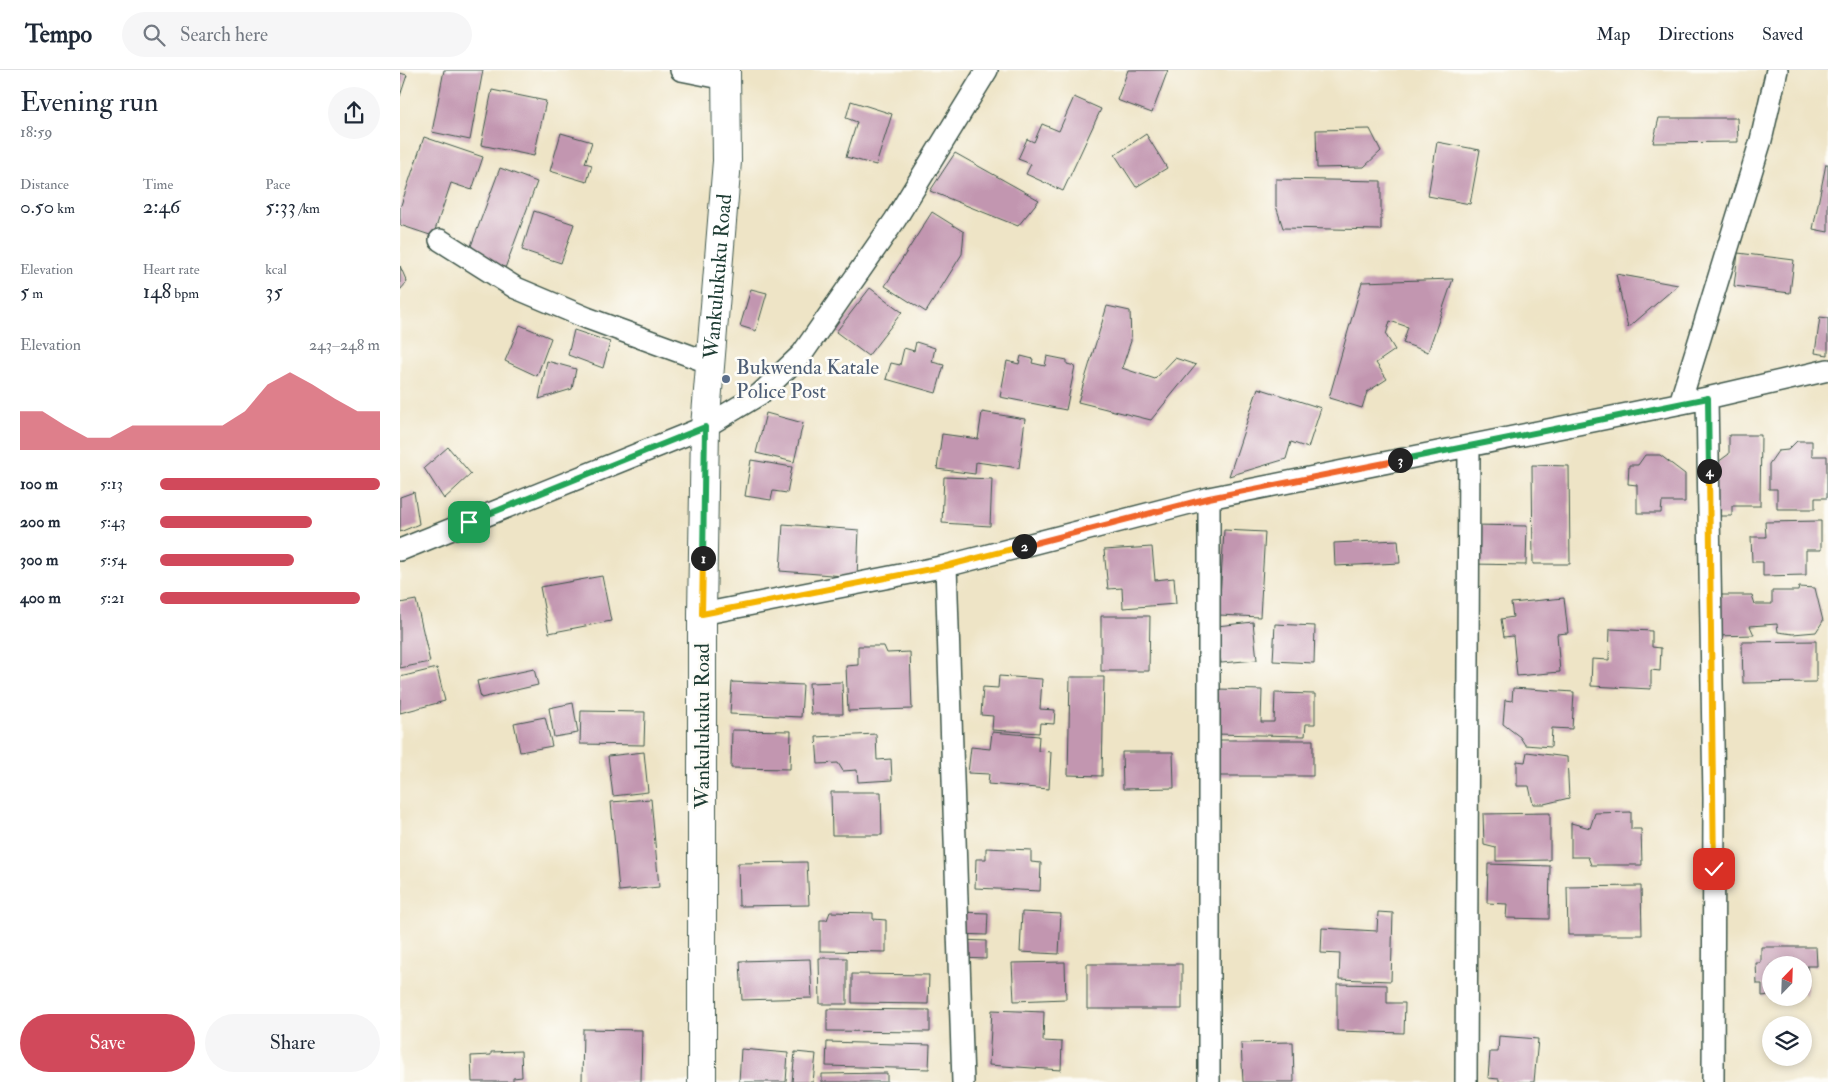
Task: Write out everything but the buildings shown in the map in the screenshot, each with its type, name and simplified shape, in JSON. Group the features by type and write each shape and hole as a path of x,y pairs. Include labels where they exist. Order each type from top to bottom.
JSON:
{"main road":[{"name":"Wankulukuku Road","path":"702,1082 702,614 705,427 727,161 726,75"}],"street":[{"path":"681,70 726,75"},
{"path":"400,550 705,427 760,394 802,354 894,220 987,70"},
{"path":"1680,403 1761,140 1777,70"},
{"path":"440,240 516,288 588,318 710,363"},
{"path":"702,614 946,566 1209,498 1708,398 1828,370"},
{"path":"1708,398 1714,798 1713,1082"},
{"path":"1466,1082 1469,446"},
{"path":"1209,498 1209,1082"},
{"path":"946,566 963,1082"}],"place":[{"name":"Bukwenda Katale Police Post","path":"726,379"}],"route":[{"path":"469,522 705,427 702,614 946,566 1209,498 1708,398 1714,869"}]}
